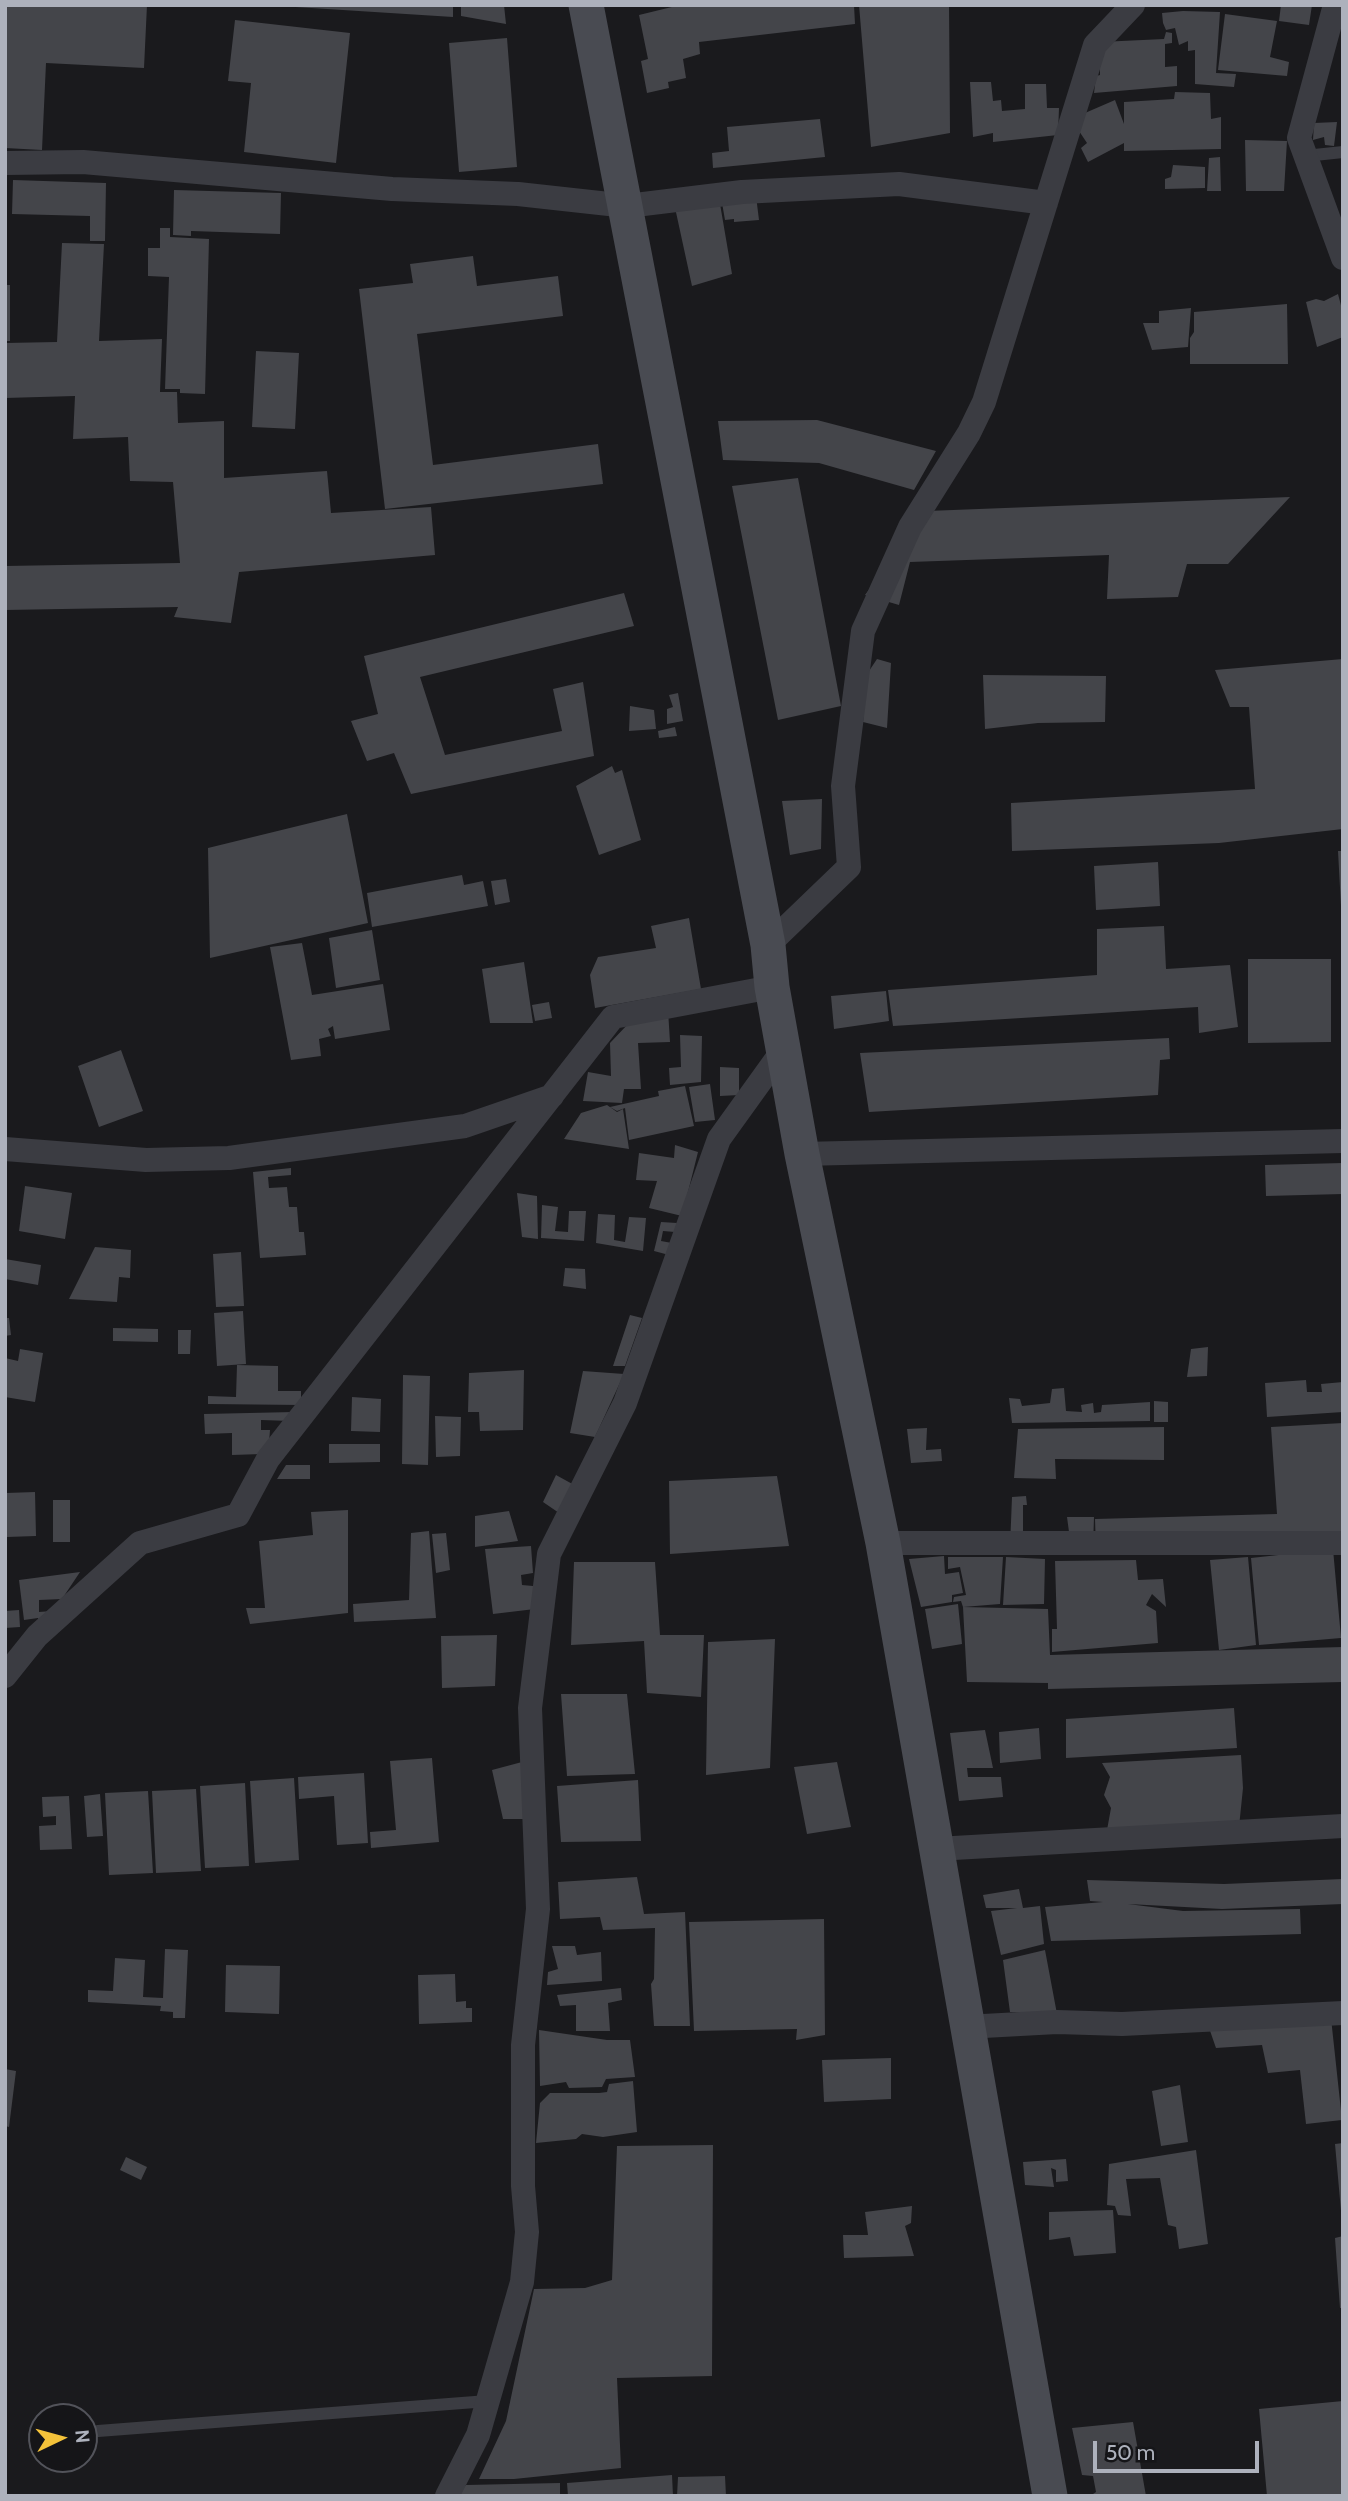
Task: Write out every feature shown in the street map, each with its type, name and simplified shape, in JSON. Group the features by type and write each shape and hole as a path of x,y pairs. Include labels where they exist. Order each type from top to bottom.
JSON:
{"main road":[{"path":"586,5 768,945 772,987 802,1154 883,1543 965,2027 1050,2496"}],"street":[{"path":"768,945 849,867 843,786 863,631 910,527 970,433 984,402 1095,45 1133,5"},
{"path":"1335,5 1298,138 1343,258"},
{"path":"5,163 83,162 393,189 518,194 627,206 742,192 899,184 1046,203"},
{"path":"5,1676 37,1636 140,1543 238,1516 268,1458 613,1017 772,987"},
{"path":"447,2496 478,2435 522,2282 527,2232 523,2186 523,2045 538,1909 530,1708 549,1554 625,1403 719,1139 783,1050"},
{"path":"5,1149 146,1160 229,1158 465,1126 552,1096"},
{"path":"802,1154 1343,1141"},
{"path":"883,1543 1343,1543"},
{"path":"936,1849 1343,1826"},
{"path":"965,2027 1057,2022 1122,2024 1343,2013"}],"lane":[{"path":"1305,156 1343,152"},
{"path":"98,2431 488,2401"}],"building":[{"path":"5,5 147,5 144,68 46,63 42,150 5,148"},
{"path":"264,5 453,5 453,17"},
{"path":"461,5 504,5 506,24 461,16"},
{"path":"680,5 854,5 855,24 699,42 700,54 683,59 686,78 668,82 669,88 647,93 641,61 648,59 639,15"},
{"path":"859,5 949,5 950,133 871,147"},
{"path":"1281,5 1312,5 1309,25 1279,21"},
{"path":"1220,12 1216,73 1236,74 1234,87 1195,84 1195,50 1188,51 1188,41 1179,45 1175,28 1166,30 1163,23 1162,13"},
{"path":"1225,14 1277,21 1270,57 1289,62 1287,76 1218,70"},
{"path":"235,20 350,33 336,163 244,152 251,83 228,81"},
{"path":"1166,32 1172,33 1172,43 1165,44 1165,67 1177,66 1177,86 1094,93 1096,76 1100,75 1100,42 1164,39"},
{"path":"507,38 517,167 459,172 449,43"},
{"path":"970,82 991,82 993,101 1001,100 1002,111 1025,109 1025,84 1046,84 1047,108 1059,108 1058,135 993,142 993,133 973,137"},
{"path":"1175,92 1210,93 1211,119 1221,117 1221,149 1124,151 1124,143 1088,162 1081,148 1087,143 1079,131 1085,113 1115,100 1124,124 1124,102 1174,99"},
{"path":"820,119 825,157 713,168 712,153 729,151 727,127"},
{"path":"1337,122 1334,146 1325,145 1324,137 1313,140 1314,123"},
{"path":"1245,140 1287,141 1284,191 1246,191"},
{"path":"1220,157 1221,191 1207,191 1209,158"},
{"path":"1173,165 1205,167 1205,188 1165,189 1165,179 1171,177"},
{"path":"13,180 106,183 105,241 90,241 90,216 12,214"},
{"path":"174,190 281,193 280,234 191,231 191,236 173,235"},
{"path":"756,196 759,220 725,220 721,197"},
{"path":"719,198 732,274 692,286 674,203"},
{"path":"160,228 170,228 170,237 209,239 205,394 180,393 180,389 165,389 169,277 148,276 148,248 160,248"},
{"path":"62,243 104,244 99,341 162,339 160,392 177,392 178,423 224,421 224,478 327,471 331,513 431,507 435,555 239,572 231,623 174,617 178,607 5,610 5,566 180,563 173,482 130,481 128,437 73,439 75,396 5,398 5,343 57,342"},
{"path":"473,256 477,286 558,276 563,316 417,334 433,465 598,444 603,484 385,509 359,289 413,283 410,264"},
{"path":"5,285 10,285 10,341 5,341"},
{"path":"1338,294 1343,313 1343,337 1317,347 1306,302 1316,299 1324,301"},
{"path":"1287,304 1288,364 1190,364 1194,312"},
{"path":"1191,308 1188,347 1152,350 1143,323 1159,323 1159,311"},
{"path":"256,351 299,353 295,429 252,427"},
{"path":"817,420 936,451 914,490 819,463 723,460 718,421"},
{"path":"798,478 841,706 778,720 732,486"},
{"path":"1290,497 1228,564 1187,564 1178,597 1107,599 1109,555 910,562 899,605 865,595 927,511"},
{"path":"624,593 634,626 420,677 445,755 562,731 553,689 583,682 594,756 411,794 394,753 367,761 351,721 378,714 364,656"},
{"path":"877,659 891,663 887,728 863,722 867,674"},
{"path":"1343,659 1343,829 1219,843 1012,851 1011,803 1255,789 1249,707 1230,707 1215,670"},
{"path":"983,675 1106,676 1105,722 1038,723 985,729"},
{"path":"678,693 683,721 667,724 667,709 673,707 669,695"},
{"path":"630,706 654,710 656,729 629,731"},
{"path":"675,727 677,736 659,738 658,731"},
{"path":"612,766 615,773 622,770 641,840 599,855 576,786"},
{"path":"822,799 821,849 790,855 782,801"},
{"path":"347,814 368,923 210,958 208,848"},
{"path":"1338,851 1343,851 1343,906 1341,906"},
{"path":"1158,862 1160,906 1096,910 1094,866"},
{"path":"462,875 464,885 483,881 488,906 372,927 367,893"},
{"path":"506,879 510,902 495,905 491,881"},
{"path":"689,918 701,989 595,1008 590,975 598,957 656,948 651,926"},
{"path":"1164,926 1166,969 1230,965 1238,1027 1199,1033 1198,1007 893,1026 888,990 1097,975 1097,929"},
{"path":"372,930 380,980 336,988 329,938"},
{"path":"302,943 312,995 383,984 390,1030 335,1039 333,1026 328,1029 331,1036 319,1039 321,1056 291,1060 270,947"},
{"path":"1248,959 1331,959 1331,1042 1248,1043"},
{"path":"524,962 533,1023 490,1023 482,969"},
{"path":"886,991 889,1021 834,1029 831,996"},
{"path":"549,1002 552,1018 535,1021 532,1005"},
{"path":"668,1010 670,1042 638,1043 641,1089 624,1089 622,1103 583,1101 588,1072 611,1076 610,1043 628,1024"},
{"path":"680,1035 702,1036 701,1082 670,1085 669,1068 681,1067"},
{"path":"1169,1038 1170,1059 1160,1060 1158,1095 869,1112 860,1053"},
{"path":"121,1050 143,1111 99,1127 78,1066"},
{"path":"720,1067 739,1068 739,1095 720,1096"},
{"path":"710,1084 715,1120 695,1122 689,1087"},
{"path":"685,1086 694,1126 629,1140 625,1108 617,1111 610,1107 659,1096 658,1091"},
{"path":"607,1105 617,1112 623,1109 629,1149 564,1139 581,1113"},
{"path":"675,1145 698,1152 682,1216 649,1208 657,1181 636,1180 639,1153 674,1158"},
{"path":"1343,1163 1343,1194 1266,1196 1265,1165"},
{"path":"291,1168 291,1175 268,1177 269,1188 287,1187 289,1207 297,1207 299,1232 304,1232 306,1255 260,1258 253,1172"},
{"path":"25,1186 72,1193 65,1239 19,1231"},
{"path":"517,1193 537,1196 538,1239 522,1237"},
{"path":"542,1205 558,1207 555,1231 568,1232 569,1211 586,1211 584,1241 541,1238"},
{"path":"598,1214 615,1215 614,1240 625,1242 629,1217 646,1218 643,1251 596,1243"},
{"path":"661,1222 677,1223 675,1232 663,1231 661,1241 672,1243 669,1255 654,1251"},
{"path":"95,1247 131,1250 130,1278 119,1277 117,1302 69,1299"},
{"path":"241,1252 244,1306 216,1307 213,1254"},
{"path":"5,1259 41,1265 38,1285 5,1279"},
{"path":"565,1268 585,1269 586,1289 563,1286"},
{"path":"243,1311 246,1364 217,1366 214,1313"},
{"path":"630,1315 642,1318 625,1366 613,1366"},
{"path":"5,1318 9,1318 11,1335 5,1336"},
{"path":"113,1328 158,1329 158,1342 113,1341"},
{"path":"178,1330 191,1330 190,1354 178,1354"},
{"path":"1208,1347 1207,1376 1187,1377 1191,1349"},
{"path":"20,1349 43,1353 35,1402 5,1397 5,1358 18,1361"},
{"path":"237,1365 278,1366 278,1391 301,1391 301,1405 208,1404 208,1396 236,1397"},
{"path":"524,1370 523,1430 480,1431 479,1412 468,1412 469,1373"},
{"path":"583,1371 624,1374 595,1437 570,1433"},
{"path":"403,1375 430,1376 428,1465 402,1464"},
{"path":"1306,1380 1307,1392 1322,1392 1321,1384 1343,1382 1343,1412 1267,1417 1265,1383"},
{"path":"1064,1388 1066,1411 1082,1412 1081,1405 1093,1403 1094,1413 1101,1412 1102,1405 1150,1402 1150,1421 1012,1423 1009,1398 1020,1399 1022,1406 1050,1403 1052,1389"},
{"path":"352,1397 381,1399 380,1432 351,1431"},
{"path":"1154,1401 1168,1402 1168,1422 1154,1422"},
{"path":"294,1412 291,1421 261,1420 261,1430 270,1430 269,1443 262,1454 232,1455 232,1433 205,1434 204,1414"},
{"path":"435,1416 461,1417 460,1456 436,1457"},
{"path":"1343,1423 1343,1543 1096,1550 1095,1519 1277,1514 1271,1427"},
{"path":"1164,1427 1164,1460 1055,1459 1056,1479 1014,1478 1018,1429"},
{"path":"927,1428 926,1450 941,1449 942,1461 911,1463 907,1429"},
{"path":"329,1444 380,1444 380,1462 329,1463"},
{"path":"286,1465 310,1465 310,1479 277,1479"},
{"path":"556,1475 576,1486 562,1515 543,1502"},
{"path":"777,1476 789,1546 670,1554 669,1481"},
{"path":"35,1492 36,1536 7,1537 6,1493"},
{"path":"1026,1496 1027,1505 1023,1505 1023,1547 1010,1547 1012,1497"},
{"path":"53,1500 70,1500 70,1542 53,1542"},
{"path":"348,1510 348,1613 250,1624 246,1608 265,1608 259,1541 313,1535 311,1512"},
{"path":"509,1511 518,1541 475,1547 475,1516"},
{"path":"1067,1517 1094,1517 1093,1548 1069,1532"},
{"path":"429,1531 436,1618 354,1622 353,1604 409,1600 411,1533"},
{"path":"446,1533 450,1570 436,1573 432,1534"},
{"path":"531,1546 533,1573 521,1575 522,1585 533,1586 535,1609 493,1614 485,1549"},
{"path":"1333,1549 1341,1638 1259,1645 1251,1558"},
{"path":"944,1556 945,1574 959,1572 963,1593 952,1595 952,1602 921,1607 909,1559"},
{"path":"948,1557 1003,1557 1000,1604 963,1607 961,1601 953,1602 954,1597 966,1595 960,1567 948,1569"},
{"path":"1006,1557 1045,1559 1044,1604 1003,1605"},
{"path":"1248,1557 1256,1645 1219,1650 1210,1560"},
{"path":"1136,1560 1138,1580 1163,1579 1166,1607 1152,1594 1146,1605 1156,1611 1158,1643 1052,1652 1052,1629 1057,1629 1055,1561"},
{"path":"574,1562 655,1562 660,1635 704,1635 701,1697 647,1693 644,1641 571,1645"},
{"path":"80,1572 62,1599 39,1600 39,1612 52,1611 39,1621 38,1618 24,1620 19,1580"},
{"path":"958,1604 962,1644 932,1649 925,1609"},
{"path":"963,1607 1048,1609 1050,1655 1343,1647 1343,1682 1048,1689 1048,1683 967,1682"},
{"path":"19,1610 20,1627 5,1628 5,1611"},
{"path":"497,1635 495,1686 442,1688 441,1636"},
{"path":"775,1639 770,1768 706,1775 708,1642"},
{"path":"561,1694 627,1694 635,1774 567,1776"},
{"path":"1234,1708 1237,1748 1066,1758 1066,1719"},
{"path":"1039,1728 1041,1759 1000,1763 999,1732"},
{"path":"985,1730 993,1768 967,1768 968,1777 1001,1777 1003,1797 959,1801 950,1733"},
{"path":"1241,1755 1243,1788 1239,1827 1107,1830 1111,1808 1104,1795 1110,1777 1102,1763"},
{"path":"432,1758 439,1842 371,1848 370,1832 396,1830 390,1761"},
{"path":"522,1762 525,1819 503,1819 492,1770"},
{"path":"837,1762 851,1827 807,1834 794,1767"},
{"path":"364,1773 368,1843 337,1845 334,1796 299,1799 298,1777"},
{"path":"294,1778 299,1860 255,1863 250,1781"},
{"path":"638,1780 641,1841 561,1842 557,1786"},
{"path":"245,1783 249,1866 205,1868 200,1786"},
{"path":"196,1789 201,1871 156,1873 152,1791"},
{"path":"148,1791 153,1873 109,1875 105,1793"},
{"path":"100,1794 103,1836 87,1837 84,1796"},
{"path":"69,1796 72,1849 40,1850 39,1826 56,1825 56,1816 43,1817 42,1797"},
{"path":"637,1877 644,1914 685,1912 690,2026 654,2026 651,1984 654,1979 655,1928 603,1930 600,1917 560,1919 558,1882"},
{"path":"1343,1879 1343,1904 1222,1909 1128,1904 1183,1911 1300,1909 1301,1934 1051,1941 1045,1907 1103,1902 1090,1901 1087,1880 1224,1884"},
{"path":"1019,1889 1023,1908 1040,1906 1044,1944 1001,1955 991,1911 1017,1908 986,1908 983,1895"},
{"path":"824,1919 825,2035 796,2040 797,2029 694,2031 689,1922"},
{"path":"552,1946 575,1946 577,1955 601,1952 602,1981 547,1985 548,1972 558,1969"},
{"path":"165,1949 188,1950 185,2018 173,2018 173,2012 160,2011 161,2006 88,2002 88,1990 113,1991 115,1958 145,1960 143,1997 163,1998"},
{"path":"1045,1950 1057,2014 1010,2012 1003,1960"},
{"path":"226,1965 280,1966 279,2014 225,2012"},
{"path":"455,1974 456,2002 466,2001 466,2008 472,2008 472,2022 419,2024 418,1975"},
{"path":"621,1988 622,2000 608,2003 610,2031 576,2031 576,2005 560,2006 557,1995"},
{"path":"1331,2018 1342,2120 1306,2124 1300,2070 1268,2073 1262,2045 1216,2048 1208,2025"},
{"path":"539,2030 607,2040 630,2040 635,2077 606,2079 602,2087 569,2088 566,2082 540,2086"},
{"path":"891,2058 891,2099 824,2102 822,2060"},
{"path":"5,2069 16,2071 9,2127 5,2126"},
{"path":"633,2081 637,2132 603,2137 582,2134 576,2139 536,2143 540,2103 550,2093 607,2092 609,2084"},
{"path":"1180,2085 1188,2142 1161,2146 1152,2091"},
{"path":"1343,2143 1343,2211 1341,2211 1335,2144"},
{"path":"713,2145 712,2376 617,2378 621,2468 514,2479 479,2479 506,2421 534,2289 585,2288 612,2280 617,2146"},
{"path":"1196,2150 1208,2244 1179,2249 1176,2227 1168,2225 1160,2178 1126,2179 1131,2216 1118,2215 1115,2206 1107,2205 1109,2164"},
{"path":"126,2157 147,2167 141,2180 120,2170"},
{"path":"1066,2159 1068,2181 1056,2182 1056,2170 1051,2168 1054,2187 1025,2185 1023,2162"},
{"path":"912,2206 911,2223 905,2226 914,2256 844,2258 843,2235 868,2235 865,2212"},
{"path":"1113,2210 1116,2253 1074,2256 1070,2237 1049,2240 1049,2212"},
{"path":"1343,2236 1343,2308 1340,2308 1335,2238"},
{"path":"1343,2401 1343,2496 1267,2496 1259,2409"},
{"path":"1133,2422 1146,2496 1090,2496 1096,2492 1093,2476 1082,2475 1072,2428"},
{"path":"672,2475 673,2496 568,2496 567,2483"},
{"path":"725,2476 726,2496 677,2496 678,2477"},
{"path":"560,2483 560,2496 456,2496 466,2485"}]}
